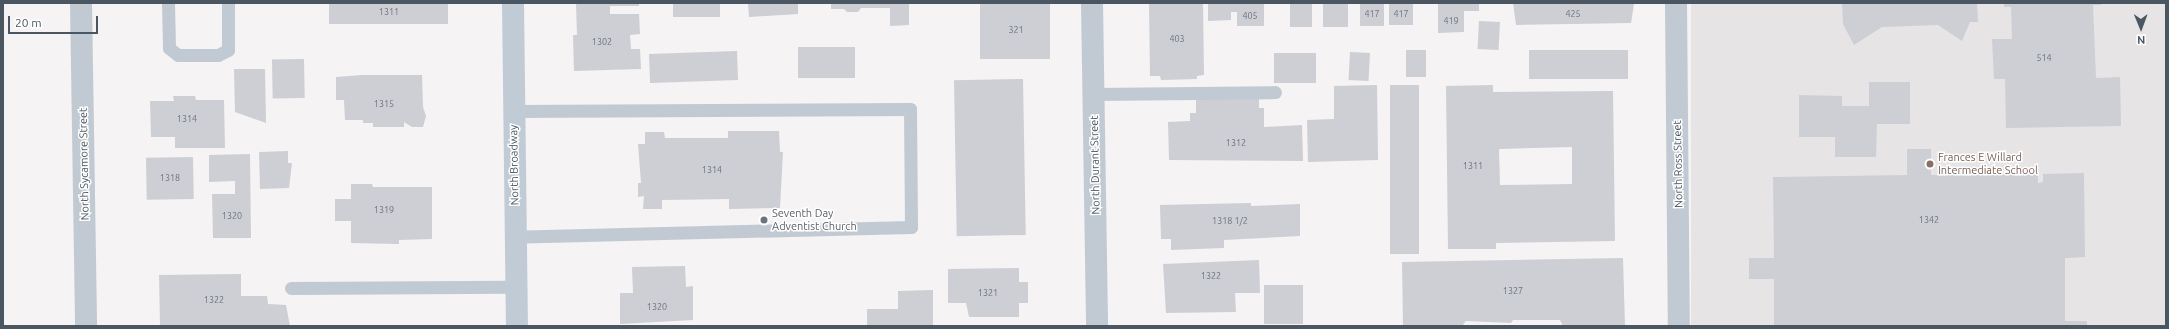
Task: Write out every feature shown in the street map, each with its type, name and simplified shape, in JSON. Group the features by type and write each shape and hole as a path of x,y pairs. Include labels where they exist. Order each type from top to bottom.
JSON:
{"main road":[{"name":"North Broadway","path":"513,3 517,326"}],"street":[{"name":"North Sycamore Street","path":"81,3 86,326"},
{"name":"North Durant Street","path":"1092,3 1097,326"},
{"name":"North Ross Street","path":"1676,3 1680,326"}],"lane":[{"path":"168,3 169,48 178,55 218,55 228,50 228,3"},
{"path":"1094,94 1275,92"},
{"path":"514,111 910,109 911,226 515,237"},
{"path":"291,288 516,287"}],"shaded area":[{"name":"Frances E Willard Intermediate School","path":"1691,3 2166,3 2166,326 1691,326"}],"building":[{"path":"329,3 448,3 448,24 329,24"},
{"path":"576,3 639,3 639,6 610,6 610,14 639,14 640,34 630,35 631,49 640,49 641,69 574,71 573,35 577,35"},
{"path":"673,3 720,3 720,17 673,17"},
{"path":"748,3 798,3 798,14 749,17"},
{"path":"831,3 909,3 909,25 890,26 890,8 861,8 858,12 847,12 844,9 831,9"},
{"path":"980,3 1050,3 1050,59 980,59"},
{"path":"1149,3 1203,3 1204,75 1197,76 1197,79 1161,80 1160,76 1150,76"},
{"path":"1208,3 1264,3 1264,26 1237,26 1237,12 1231,12 1231,20 1208,21"},
{"path":"1290,3 1312,3 1312,27 1290,27"},
{"path":"1323,3 1348,3 1348,27 1323,27"},
{"path":"1360,3 1384,3 1384,26 1360,26"},
{"path":"1389,3 1413,3 1413,25 1389,25"},
{"path":"1438,3 1479,3 1479,11 1464,11 1464,32 1438,33"},
{"path":"1513,3 1634,4 1631,23 1516,25"},
{"path":"1842,3 1977,3 1978,22 1970,22 1962,41 1938,25 1882,27 1854,45 1843,24"},
{"path":"2004,3 2101,3 2101,5 2093,5 2096,78 2120,77 2121,126 2006,128 2005,79 1994,79 1992,39 2012,39 2011,7 2004,7"},
{"path":"1479,21 1500,22 1499,50 1478,49"},
{"path":"798,47 855,47 855,78 798,78"},
{"path":"1406,50 1426,50 1426,77 1406,77"},
{"path":"1529,50 1628,50 1628,79 1529,79"},
{"path":"737,51 738,80 650,83 649,54"},
{"path":"1350,52 1370,53 1369,81 1349,80"},
{"path":"1274,53 1316,53 1316,83 1274,83"},
{"path":"304,59 305,98 273,99 272,60"},
{"path":"234,69 265,69 266,123 235,112"},
{"path":"362,75 422,75 423,107 426,116 423,127 412,127 404,122 404,127 373,127 373,123 363,123 363,120 345,120 344,100 336,100 336,77"},
{"path":"1023,79 1026,235 957,236 954,80"},
{"path":"1869,82 1910,82 1910,124 1877,124 1876,157 1835,157 1835,137 1799,137 1799,95 1842,96 1842,106 1869,106"},
{"path":"1377,85 1378,160 1308,162 1307,120 1334,119 1334,86"},
{"path":"1390,85 1419,85 1419,254 1390,254"},
{"path":"1493,85 1493,92 1613,91 1615,241 1496,243 1496,249 1448,249 1446,86","holes":["1572,147 1572,184 1500,185 1499,149"]},
{"path":"173,96 195,96 196,100 224,100 225,148 175,148 175,137 151,137 150,101 174,101"},
{"path":"1244,97 1259,99 1259,108 1264,108 1264,127 1302,125 1303,161 1169,160 1168,122 1190,121 1190,113 1196,113 1196,98"},
{"path":"728,131 779,131 780,152 783,152 780,208 729,209 729,199 662,200 662,209 643,209 644,196 638,197 638,183 641,183 638,144 645,144 645,132 664,132 665,138 728,138"},
{"path":"1907,149 1931,149 1931,175 2038,174 2038,183 2043,182 2043,174 2084,173 2085,257 2065,258 2065,321 2087,321 2087,326 1774,326 1774,279 1749,279 1749,258 1774,258 1773,177 1907,175"},
{"path":"288,151 288,163 292,163 289,188 260,189 259,152"},
{"path":"250,154 251,238 213,238 212,194 235,194 235,181 209,182 209,155"},
{"path":"193,157 194,199 147,200 146,158"},
{"path":"351,184 372,184 373,187 432,187 432,239 399,240 399,244 351,243 351,221 335,221 335,199 351,199"},
{"path":"1251,203 1251,206 1300,204 1300,236 1224,240 1224,248 1171,250 1171,239 1161,239 1160,205"},
{"path":"1623,258 1625,326 1563,326 1560,320 1513,320 1511,323 1466,321 1462,326 1403,326 1402,262"},
{"path":"1259,260 1260,293 1235,293 1236,312 1166,313 1163,264"},
{"path":"685,266 686,287 693,286 693,320 620,324 620,293 633,293 632,267"},
{"path":"1019,268 1019,282 1028,282 1028,303 1019,303 1019,317 969,317 966,303 948,303 948,269"},
{"path":"241,274 241,296 267,296 268,304 286,305 290,326 160,326 159,275"},
{"path":"1264,285 1303,285 1303,324 1264,324"},
{"path":"933,290 933,326 867,326 867,309 898,309 898,291"}],"place":[{"name":"Frances E Willard Intermediate School","path":"1930,164"},
{"name":"Seventh Day Adventist Church","path":"764,220"}]}
